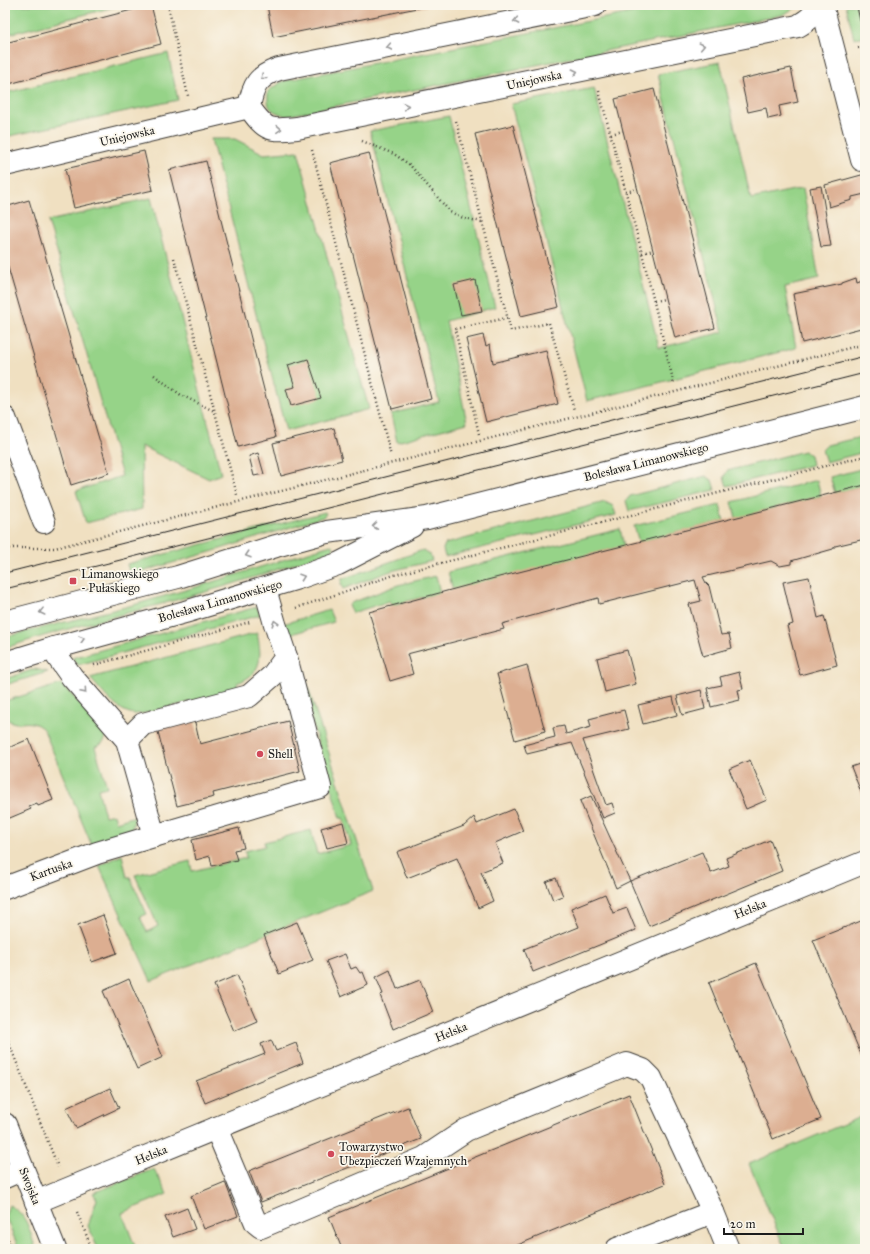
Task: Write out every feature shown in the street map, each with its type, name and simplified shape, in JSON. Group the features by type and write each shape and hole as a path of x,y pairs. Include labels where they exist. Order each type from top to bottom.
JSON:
{"street":[{"path":"250,107 251,98 256,85 262,77 279,69 595,5"},
{"name":"Uniejowska","path":"5,165 250,107 264,126 271,129 282,130 298,128 798,26 815,14 819,5"},
{"path":"822,5 862,160"},
{"name":"Bolesława Limanowskiego","path":"5,622 178,577 326,532 427,518 865,407"},
{"path":"5,418 13,461 44,522"},
{"name":"Bolesława Limanowskiego","path":"5,663 265,589 338,564 427,518"},
{"path":"127,740 142,724 249,696 272,676 286,657 265,589"},
{"path":"54,648 68,672 127,740 154,836"},
{"name":"Kartuska","path":"5,888 97,853 320,787 286,657"},
{"name":"Helska","path":"36,1202 865,862"},
{"path":"216,1128 256,1223 261,1227 424,1158 466,1130 627,1064 643,1070 651,1078 713,1212 728,1249"},
{"name":"Swojska","path":"5,1124 14,1173 36,1202 55,1249"},
{"path":"617,1249 713,1212"}],"path":[{"path":"168,5 188,97"},
{"path":"597,85 642,253 674,384"},
{"path":"456,120 511,331 549,322 574,410"},
{"path":"611,134 623,131"},
{"path":"359,139 394,154 410,165 450,212 463,218 482,222"},
{"path":"312,148 391,456"},
{"path":"626,192 638,189"},
{"path":"642,253 653,250"},
{"path":"174,258 237,495"},
{"path":"654,301 665,299"},
{"path":"479,434 455,329 507,318"},
{"path":"5,548 55,548 865,344"},
{"path":"154,375 181,395 214,411"},
{"path":"68,672 273,616 394,575 865,456"},
{"path":"5,1033 92,1249"},
{"path":"5,1232 12,1249"}],"green space":[{"path":"5,5 122,5 5,35"},
{"path":"671,5 798,5 782,15 286,116 270,108 268,102 268,91 283,81"},
{"path":"846,5 865,5 857,7 864,36 854,39"},
{"path":"168,53 178,100 5,137 5,93"},
{"path":"720,62 751,199 803,188 819,279 785,287 796,348 587,401 511,104 594,88 659,348 723,332 658,74"},
{"path":"449,116 495,307 446,321 467,423 397,442 391,414 439,402 370,131"},
{"path":"211,139 235,139 264,154 298,151 369,409 286,431"},
{"path":"151,198 221,474 209,479 141,446 142,509 86,523 76,491 122,476 48,221"},
{"path":"865,436 865,452 826,462 822,450 827,445"},
{"path":"804,451 810,455 812,465 727,486 724,477 727,471"},
{"path":"865,468 865,485 835,493 830,477"},
{"path":"706,476 712,480 715,490 629,511 626,501 630,496"},
{"path":"817,480 821,496 736,518 732,502"},
{"path":"605,502 613,506 616,515 445,557 443,549 445,544"},
{"path":"720,505 724,521 639,542 634,526"},
{"path":"325,512 326,514 323,517 130,575 127,564"},
{"path":"620,529 624,546 453,590 448,572"},
{"path":"331,545 334,549 328,552 247,579 198,594 53,633 5,648 5,637 133,605"},
{"path":"423,550 430,554 432,561 391,571 343,589 341,584 342,579"},
{"path":"436,576 440,593 392,605 390,601 352,613 349,605 351,603 398,585"},
{"path":"257,607 260,615 78,665 72,658"},
{"path":"329,610 334,622 291,634 373,891 151,981 99,866 122,855 127,877 130,877 147,914 140,917 147,932 158,926 135,875 190,861 192,871 246,858 245,851 265,846 264,842 311,830 317,854 351,845 343,818 340,818 283,624"},
{"path":"257,633 260,649 259,663 252,675 237,683 238,690 145,713 135,714 116,705 90,678"},
{"path":"35,669 48,672 5,685 5,679"},
{"path":"61,684 104,728 106,738 101,744 95,747 107,787 98,789 105,816 114,814 116,822 135,816 132,829 92,846 44,730 33,723 14,723 5,717 5,701"},
{"path":"865,1115 865,1249 785,1249 749,1164"},
{"path":"154,1169 167,1194 122,1213 136,1249 98,1249 88,1226 97,1199 93,1193"},
{"path":"9,1205 24,1218 36,1249 19,1249 5,1216"}],"building":[{"path":"151,5 161,44 5,85 5,43"},
{"path":"267,5 427,5 427,6 273,37"},
{"path":"865,5 865,38 864,38 857,7"},
{"path":"791,68 798,102 779,106 781,116 768,119 766,108 748,112 741,79"},
{"path":"654,89 715,328 675,338 615,99"},
{"path":"513,125 559,307 521,316 475,134"},
{"path":"144,151 153,190 74,208 65,169"},
{"path":"369,153 431,399 392,409 330,163"},
{"path":"206,161 276,437 238,447 169,170"},
{"path":"865,174 865,194 852,197 852,200 829,207 825,185"},
{"path":"821,186 831,246 821,247 810,188"},
{"path":"29,200 109,473 71,485 5,257 5,207"},
{"path":"856,278 857,283 865,280 865,327 802,343 793,294 842,284"},
{"path":"475,280 482,311 461,315 454,285"},
{"path":"483,335 486,346 490,344 493,363 546,350 558,404 486,422 466,339"},
{"path":"308,359 321,398 291,406 286,389 295,387 288,365"},
{"path":"334,428 342,460 281,476 273,443"},
{"path":"258,453 264,474 254,476 249,456"},
{"path":"865,485 865,539 835,546 833,549 791,561 791,564 780,566 771,561 703,577 709,586 721,635 729,634 732,648 703,656 689,604 701,601 695,580 599,604 598,598 502,624 504,629 407,654 413,674 390,681 369,612 491,579"},
{"path":"809,577 818,618 824,616 837,665 800,675 787,626 793,624 783,582"},
{"path":"627,650 636,684 605,692 597,658"},
{"path":"527,665 545,731 515,740 497,674"},
{"path":"739,672 743,689 738,690 740,700 711,707 707,688 722,685 720,677"},
{"path":"701,690 705,709 682,715 677,696"},
{"path":"673,697 677,715 643,724 638,705"},
{"path":"624,710 629,729 583,740 606,805 612,803 615,813 603,818 572,743 527,754 524,745 555,737 553,728 564,726 566,734 591,727 589,719"},
{"path":"193,714 200,744 288,721 300,771 213,793 214,797 177,806 156,724"},
{"path":"29,739 53,800 38,806 37,803 29,806 31,809 5,820 5,745 7,745 8,748"},
{"path":"750,760 767,800 746,809 729,769"},
{"path":"865,762 865,802 851,767"},
{"path":"591,796 630,881 616,888 580,801"},
{"path":"514,809 523,831 495,843 503,863 481,872 493,901 478,908 457,858 407,878 397,852 464,826 474,817 477,824"},
{"path":"343,822 348,843 327,848 321,828"},
{"path":"239,828 244,848 234,850 237,860 212,866 210,856 196,860 192,840"},
{"path":"770,840 782,871 649,926 630,881 702,852 711,873 729,866 726,858"},
{"path":"556,878 563,896 553,900 546,882"},
{"path":"605,894 613,913 627,908 636,930 533,972 524,949 579,927 571,908"},
{"path":"103,915 117,953 92,962 78,925"},
{"path":"861,921 865,931 865,1064 813,940"},
{"path":"297,922 313,960 279,974 264,935"},
{"path":"345,954 351,969 356,967 360,973 363,972 368,985 341,997 326,961"},
{"path":"756,963 821,1119 773,1139 709,983"},
{"path":"390,970 397,989 420,980 433,1012 393,1029 380,995 383,994 376,977"},
{"path":"237,975 257,1021 234,1031 214,985"},
{"path":"129,979 163,1057 137,1069 103,991"},
{"path":"271,1040 276,1051 296,1043 303,1063 205,1103 196,1081 265,1054 261,1044"},
{"path":"110,1088 119,1108 76,1128 66,1108"},
{"path":"629,1094 665,1184 508,1249 342,1249 329,1217"},
{"path":"408,1107 421,1139 261,1202 249,1171"},
{"path":"225,1182 238,1216 204,1229 191,1196"},
{"path":"187,1208 195,1229 173,1237 165,1217"}],"tram line":[{"path":"5,573 865,356"},
{"path":"5,589 865,373"}],"place":[{"name":"Limanowskiego - Pułaskiego","path":"73,581"},
{"name":"Shell","path":"260,754"},
{"name":"Towarzystwo Ubezpieczeń Wzajemnych","path":"331,1154"}]}
